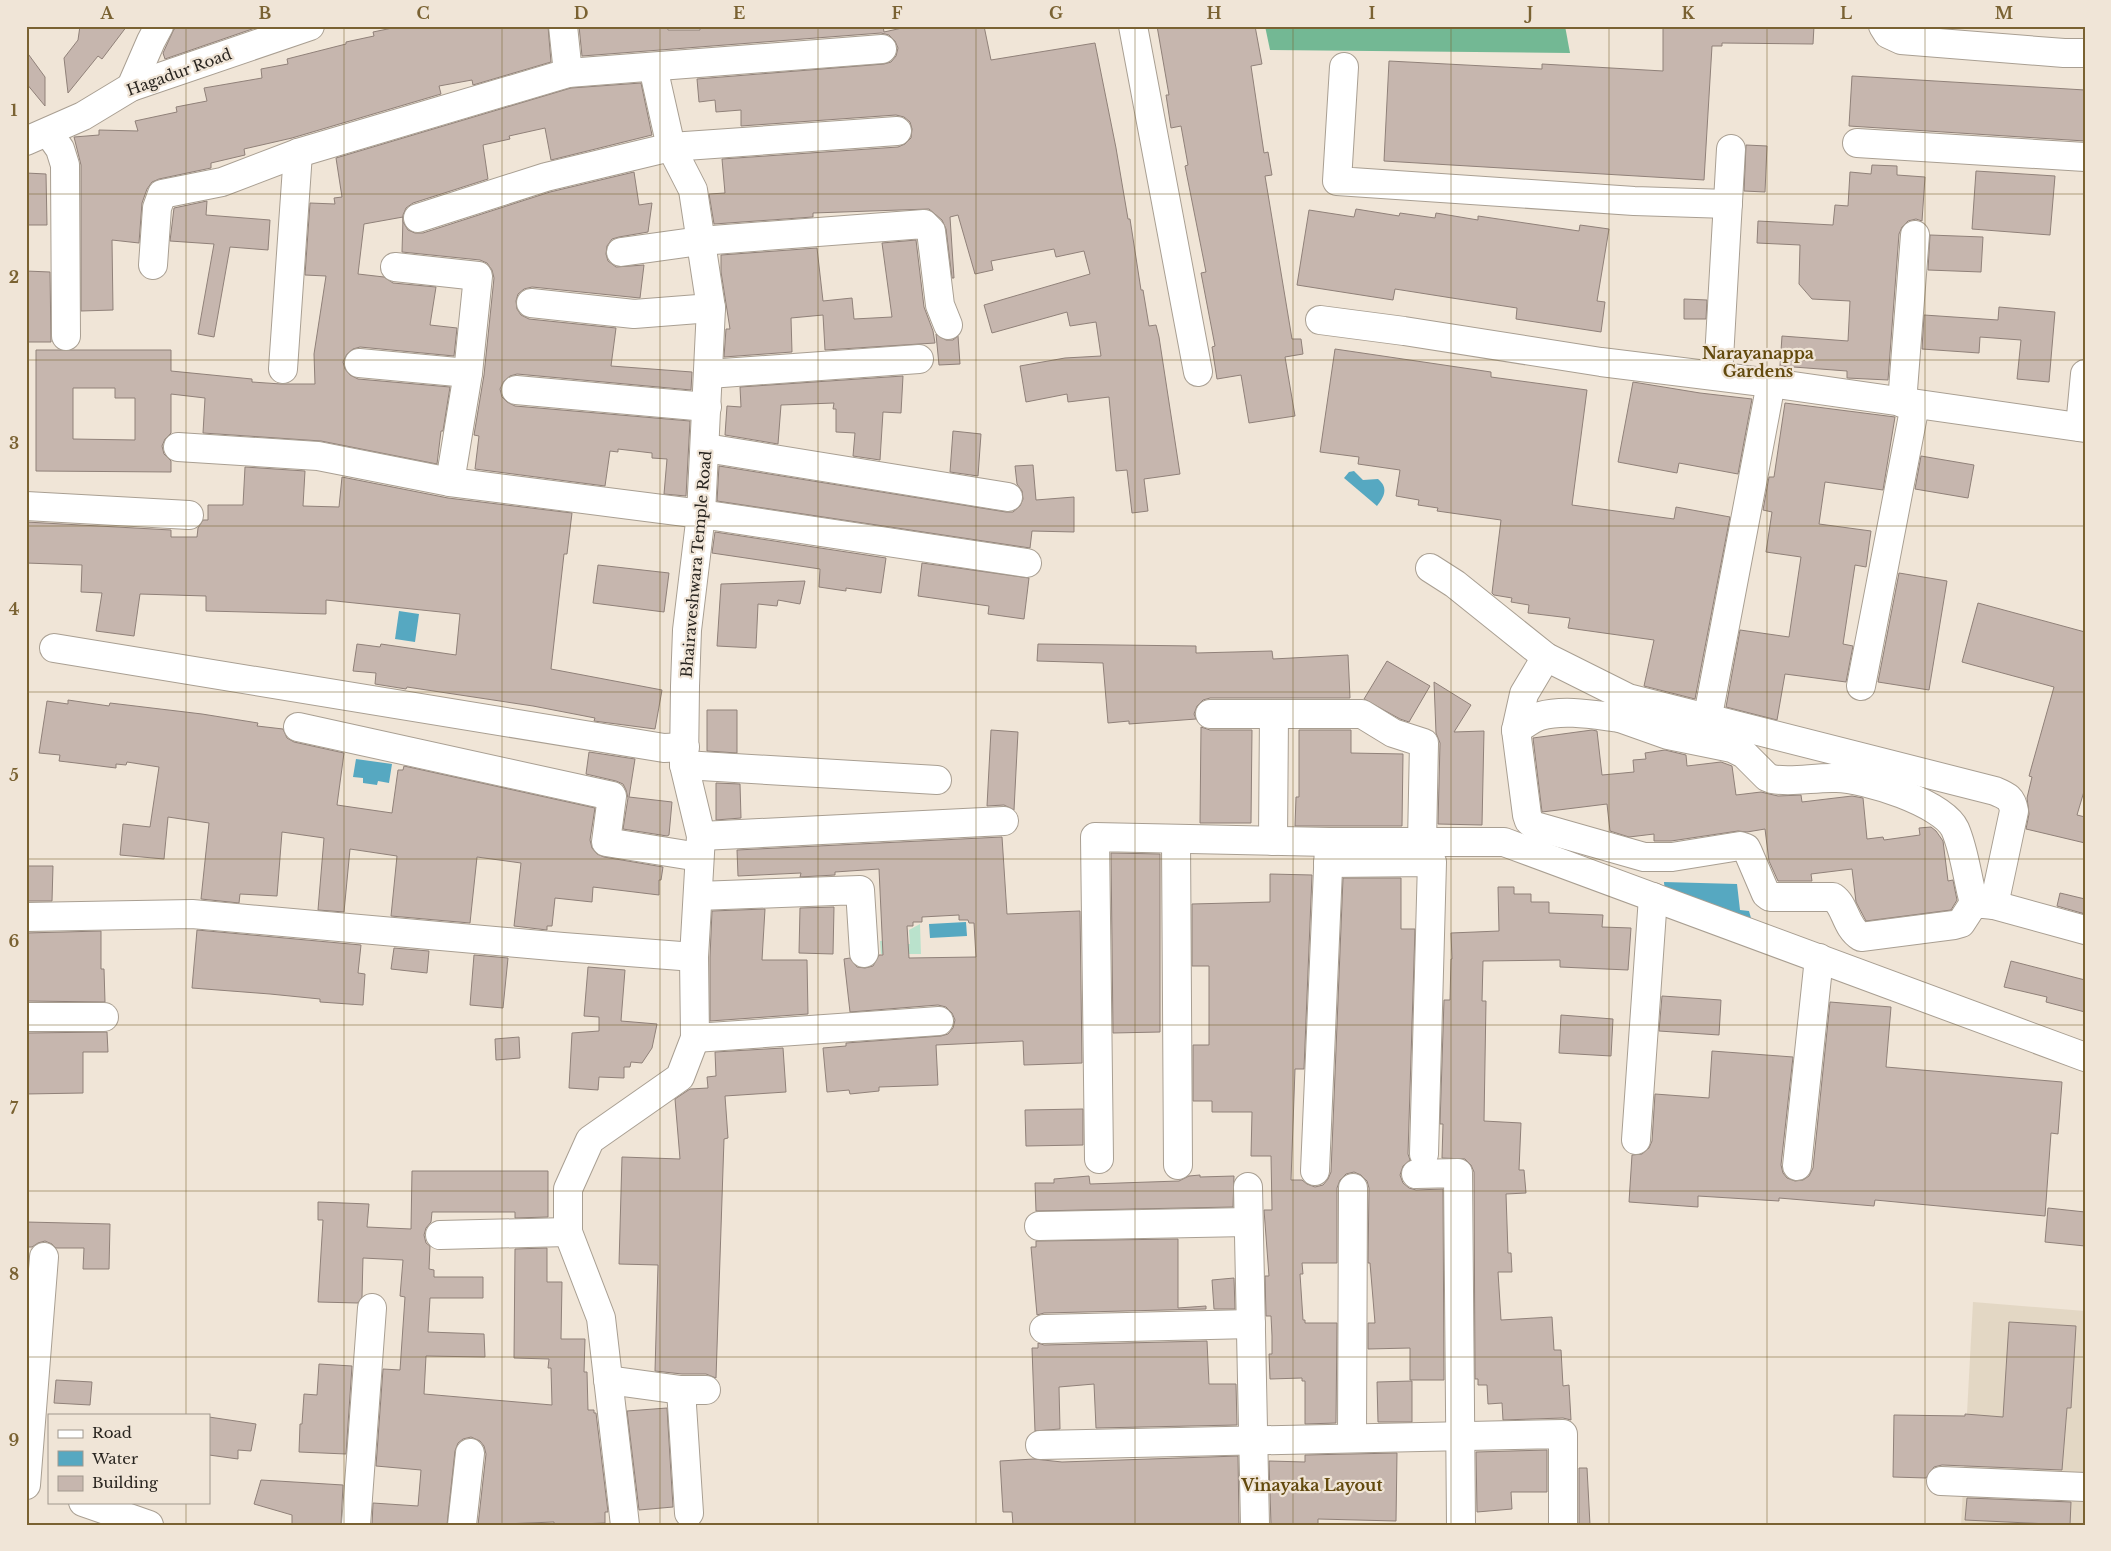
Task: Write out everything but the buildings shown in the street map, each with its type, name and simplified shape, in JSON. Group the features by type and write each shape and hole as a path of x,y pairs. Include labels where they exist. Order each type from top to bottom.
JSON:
{"street":[{"path":"131,87 150,41 159,26"},
{"name":"Hagadur Road","path":"37,137 83,116 131,87 310,26"},
{"path":"564,26 568,73"},
{"path":"1133,26 1198,372"},
{"path":"1883,26 1888,34 1901,40 2085,53"},
{"path":"152,265 157,208 162,194 222,182 298,153 568,73 882,50"},
{"name":"Bhairaveshwara Temple Road","path":"625,1525 601,1318 568,1232 568,1189 590,1140 680,1077 695,1038 694,956 700,846 685,756 687,630 701,514 706,448 711,308 693,190 672,147 653,67"},
{"path":"1344,67 1337,181 1634,201 1728,204"},
{"path":"418,218 546,178 672,147 897,131"},
{"path":"37,137 60,149 65,165 66,336"},
{"path":"1857,143 2085,156"},
{"path":"1718,376 1731,149"},
{"path":"283,369 298,153"},
{"path":"622,252 700,241 924,224 931,231 940,305 948,325"},
{"path":"1861,686 1909,404 1915,235"},
{"path":"395,266 478,276 468,373 450,482"},
{"path":"531,303 634,314 711,308"},
{"path":"1320,320 1404,331 1601,362 1771,383 2082,428 2085,374"},
{"path":"709,374 919,359"},
{"path":"360,363 468,373"},
{"path":"1710,705 1771,383"},
{"path":"516,390 707,407"},
{"path":"178,447 318,456 450,482 701,514 1027,563"},
{"path":"706,448 1008,497"},
{"path":"26,506 188,515"},
{"path":"1430,568 1455,584 1546,657 1668,735 1732,748 1744,754 1767,777 1772,779 1854,778 1933,808 1944,816 1954,828 1965,860 1984,904"},
{"path":"54,648 664,748 685,756 936,780"},
{"path":"1516,730 1546,715 1589,714 1624,708 1986,788 2008,796 2013,803 2014,811 1984,904 1961,923 1860,937 1848,924 1837,900 1833,897 1770,897 1766,894 1746,848 1740,846 1672,857 1644,857 1536,826 1529,821 1527,816 1516,730 1524,694 1546,657"},
{"path":"1210,714 1362,714 1392,733 1424,743 1422,843"},
{"path":"1274,714 1274,841"},
{"path":"298,727 612,796 606,842 700,846 1004,821"},
{"path":"1099,1159 1095,837 1274,841 1328,853 1432,862 1420,1164 1458,1173 1461,1525"},
{"path":"1176,839 1178,1164"},
{"path":"1328,853 1422,843 1504,842 2085,1057"},
{"path":"1316,1171 1328,853"},
{"path":"698,896 860,890 864,953"},
{"path":"1636,1140 1654,897"},
{"path":"1984,904 2085,930"},
{"path":"26,917 192,914 563,947 694,956"},
{"path":"1797,1166 1819,958"},
{"path":"26,1017 104,1017"},
{"path":"695,1038 939,1021"},
{"path":"1248,1187 1255,1525"},
{"path":"1352,1438 1353,1188"},
{"path":"1039,1226 1248,1222"},
{"path":"440,1235 568,1232"},
{"path":"44,1257 26,1484 48,1491"},
{"path":"356,1525 364,1439 372,1308"},
{"path":"1044,1329 1251,1324"},
{"path":"608,1380 694,1390 689,1513"},
{"path":"1040,1445 1563,1434 1563,1525"},
{"path":"462,1525 470,1453"},
{"path":"1941,1481 2085,1487"},
{"path":"88,1504 149,1525"}],"shaded area":[{"path":"1973,1302 2085,1311 2085,1525 1961,1525"}],"green space":[{"path":"1265,26 1565,26 1570,53 1270,50"},
{"path":"920,924 921,954 881,954 880,941 895,940 895,944 910,944 909,930"}],"water":[{"path":"1354,471 1363,480 1378,479 1381,482 1384,492 1377,506 1344,478 1349,472"},
{"path":"399,611 419,614 415,642 395,639"},
{"path":"356,759 392,764 389,783 378,781 377,785 363,783 363,778 353,777"},
{"path":"1664,882 1737,884 1740,910 1749,911 1753,925 1665,894"},
{"path":"966,922 967,936 930,938 929,924"}],"district":[{"name":"Narayanappa Gardens","path":"1758,362"},
{"name":"Vinayaka Layout","path":"1312,1485"}]}
